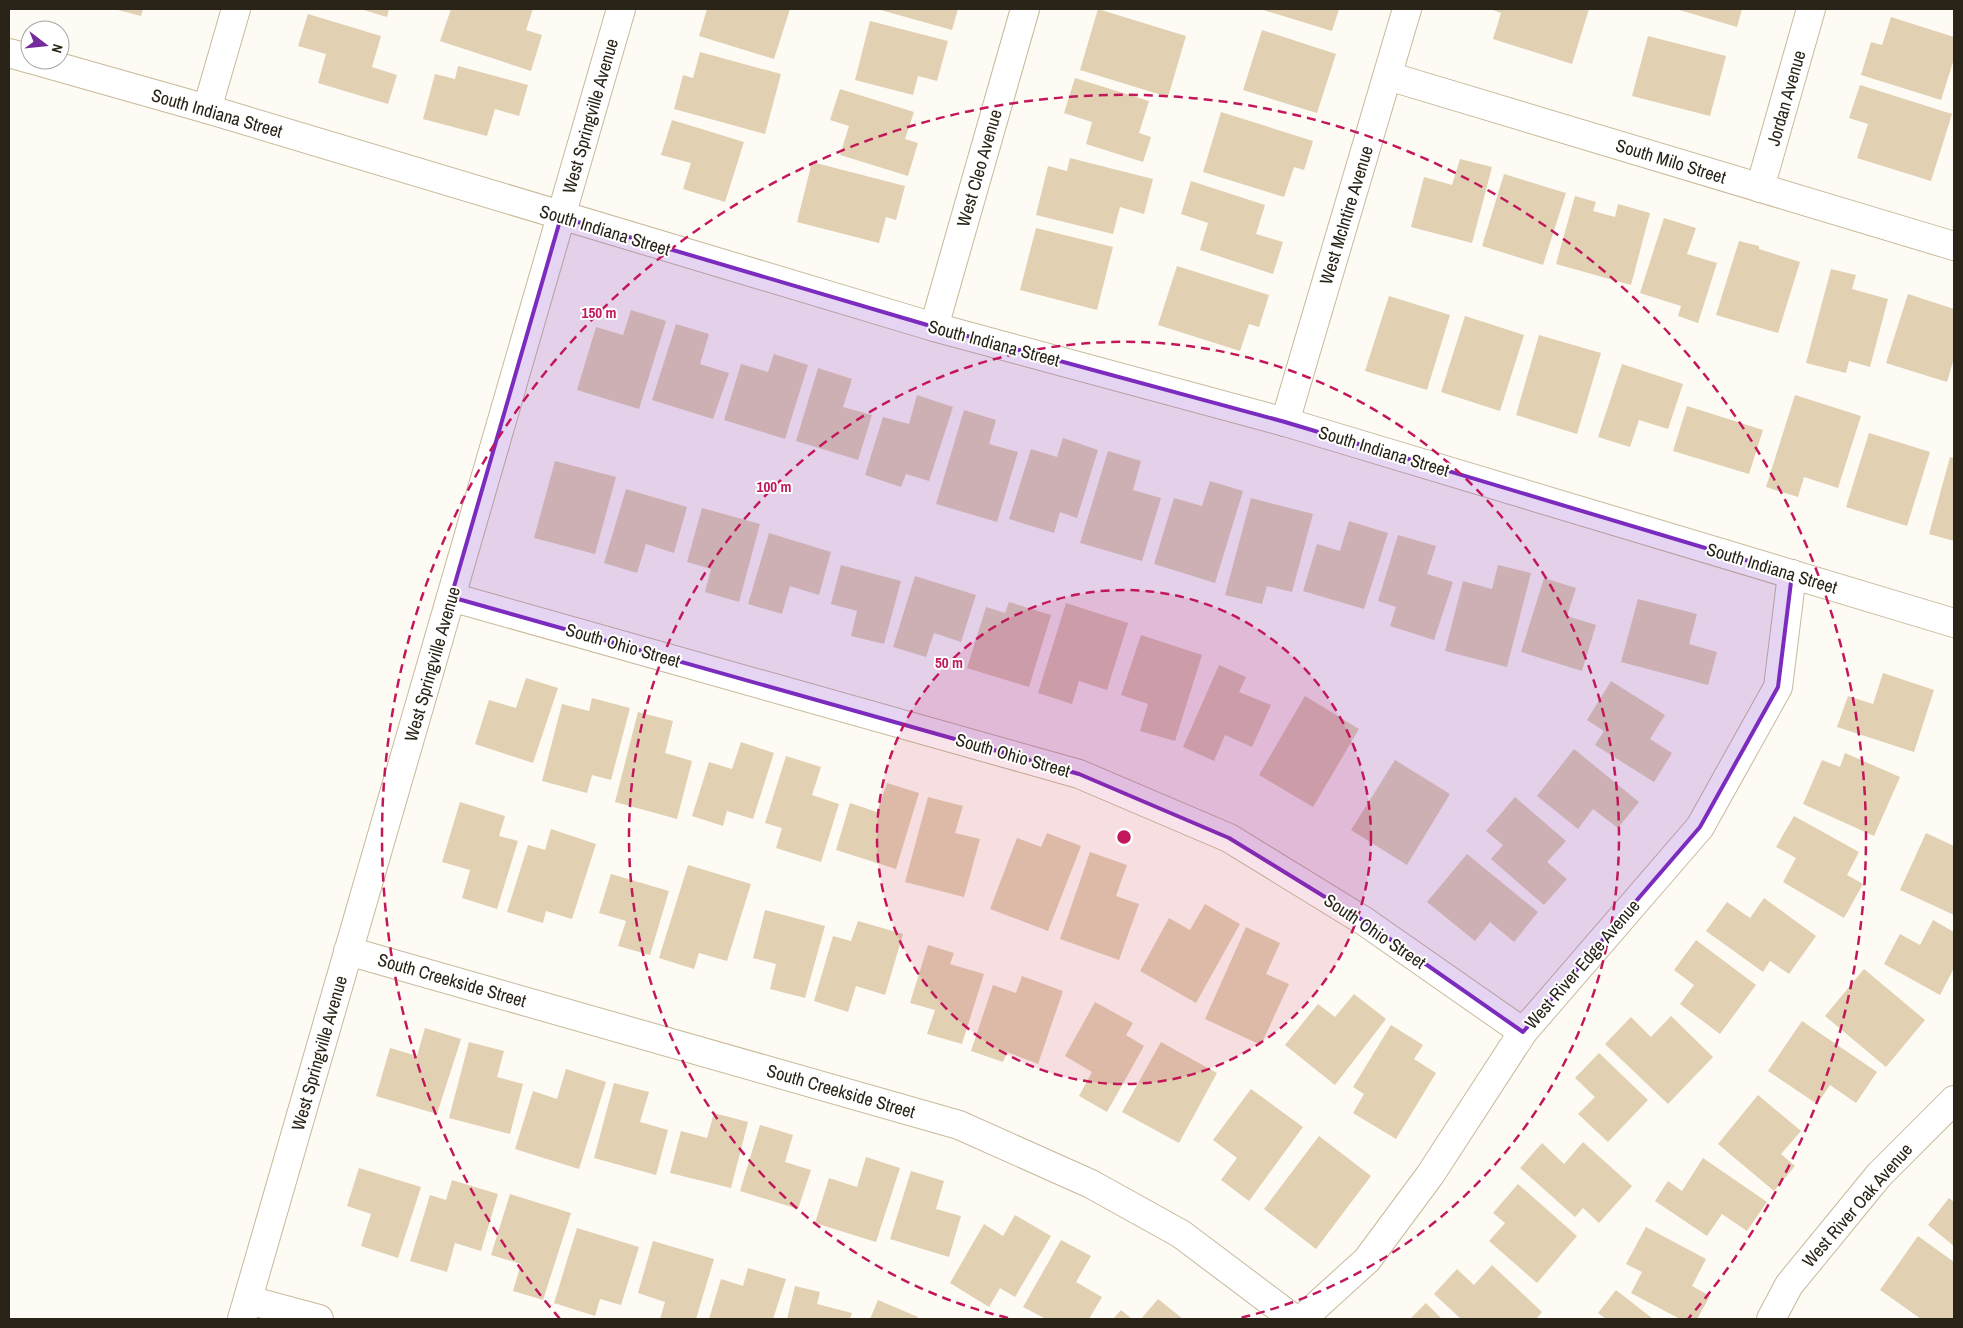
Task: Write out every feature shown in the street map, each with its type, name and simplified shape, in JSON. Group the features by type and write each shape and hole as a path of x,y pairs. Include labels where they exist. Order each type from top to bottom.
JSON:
{"street":[{"path":"206,110 236,9"},
{"name":"West Springville Avenue","path":"245,1309 621,9"},
{"name":"West Cleo Avenue","path":"934,327 1025,9"},
{"name":"West McIntire Avenue","path":"1285,422 1407,9"},
{"name":"Jordan Avenue","path":"1760,188 1811,9"},
{"name":"South Indiana Street","path":"68,70 934,327 1285,422 1954,623"},
{"name":"South Milo Street","path":"1388,76 1954,246"},
{"name":"West River Edge Avenue","path":"1302,1319 1367,1260 1430,1175 1523,1032 1700,827 1778,687 1792,574"},
{"name":"South Ohio Street","path":"451,597 1079,774 1229,838 1364,921 1523,1032"},
{"name":"South Creekside Street","path":"348,951 959,1124 1091,1184 1181,1234 1294,1319"},
{"name":"West River Oak Avenue","path":"1771,1319 1789,1285 1879,1174 1954,1100"},
{"path":"245,1309 319,1319"}],"highlighted area":[{"path":"561,217 934,327 1285,422 1792,574 1778,687 1700,827 1523,1032 1364,921 1229,838 1079,774 451,597"}],"building":[{"path":"114,9 143,9 141,16"},
{"path":"360,9 389,9 387,17"},
{"path":"451,9 533,9 526,30 542,35 531,71 440,41"},
{"path":"707,9 790,9 774,59 699,36"},
{"path":"877,9 958,9 952,30"},
{"path":"1098,9 1186,36 1168,97 1080,70"},
{"path":"1260,9 1339,9 1332,31"},
{"path":"1490,9 1589,9 1572,64 1493,39 1501,13"},
{"path":"1676,9 1742,9 1737,27"},
{"path":"308,14 381,36 372,67 397,75 388,104 318,83 326,54 298,46"},
{"path":"1891,17 1954,37 1954,59 1941,100 1861,75 1871,42 1882,45"},
{"path":"870,21 948,41 937,81 918,76 913,95 855,80"},
{"path":"1262,30 1336,54 1317,113 1243,90"},
{"path":"1648,36 1726,56 1710,116 1632,96"},
{"path":"700,52 781,74 765,134 674,109 683,75 693,78"},
{"path":"458,66 528,85 519,116 495,109 487,136 423,119 435,74 455,79"},
{"path":"1075,78 1149,101 1139,133 1151,137 1143,162 1086,144 1092,122 1064,113"},
{"path":"1860,85 1952,114 1931,181 1857,158 1868,124 1849,118"},
{"path":"840,89 914,112 905,139 918,143 908,176 840,155 849,126 830,120"},
{"path":"1221,112 1313,141 1304,170 1294,167 1284,197 1203,172"},
{"path":"672,120 744,142 725,202 683,189 691,163 661,155"},
{"path":"1070,158 1153,179 1144,214 1120,207 1113,234 1036,215 1048,166 1067,171"},
{"path":"1460,159 1492,167 1472,243 1411,227 1424,177 1452,185"},
{"path":"812,162 905,186 896,220 886,217 879,243 797,222"},
{"path":"1504,174 1566,193 1543,265 1482,246"},
{"path":"1191,181 1265,205 1256,234 1283,242 1273,274 1200,250 1208,223 1181,214"},
{"path":"1575,196 1596,202 1593,211 1615,217 1618,204 1650,213 1631,285 1556,264"},
{"path":"1664,218 1696,228 1687,254 1717,263 1698,323 1678,316 1681,306 1640,293"},
{"path":"1036,228 1113,247 1097,310 1020,290"},
{"path":"1739,241 1759,246 1759,249 1800,262 1778,333 1716,315"},
{"path":"1177,266 1269,295 1259,327 1249,324 1240,351 1158,325"},
{"path":"1831,269 1856,275 1852,289 1888,299 1870,367 1849,361 1846,373 1806,363"},
{"path":"1908,294 1954,309 1954,358 1947,382 1886,363"},
{"path":"1389,296 1450,315 1427,390 1365,371"},
{"path":"631,310 666,321 639,409 577,390 596,327 623,335"},
{"path":"1465,316 1524,335 1500,411 1441,392"},
{"path":"676,324 709,334 700,364 729,373 713,419 652,400"},
{"path":"1539,335 1601,353 1577,434 1516,415"},
{"path":"774,354 808,365 785,439 724,420 741,364 768,372"},
{"path":"1622,364 1683,384 1668,429 1639,420 1630,447 1598,437"},
{"path":"818,368 852,379 843,407 872,415 858,460 796,441"},
{"path":"917,395 953,407 929,481 906,474 901,487 865,475 883,417 909,424"},
{"path":"1795,395 1861,416 1838,488 1804,477 1798,497 1766,487"},
{"path":"1687,406 1763,430 1749,474 1673,451"},
{"path":"964,410 996,420 989,444 1018,452 997,522 936,504"},
{"path":"1869,433 1930,452 1907,526 1846,507"},
{"path":"1063,438 1098,450 1077,518 1060,512 1054,533 1009,519 1031,449 1057,457"},
{"path":"1108,451 1141,461 1133,490 1161,498 1142,561 1080,543"},
{"path":"1950,457 1954,458 1954,541 1929,534"},
{"path":"555,461 616,477 595,554 534,538"},
{"path":"1210,481 1243,491 1215,583 1154,564 1174,498 1202,506"},
{"path":"626,489 687,507 674,553 646,544 637,573 604,563"},
{"path":"1251,498 1313,514 1292,592 1267,586 1262,604 1225,595"},
{"path":"702,508 760,524 739,602 705,592 711,569 687,562"},
{"path":"1349,521 1388,533 1364,609 1303,591 1317,544 1340,551"},
{"path":"769,533 831,552 819,595 790,586 782,614 748,604"},
{"path":"1398,535 1436,546 1427,574 1453,582 1434,640 1390,626 1396,607 1378,601"},
{"path":"841,565 901,581 884,644 851,636 857,611 831,604"},
{"path":"1498,565 1531,573 1507,667 1445,651 1463,581 1492,589"},
{"path":"915,576 976,595 961,642 934,633 926,657 893,647"},
{"path":"1544,578 1576,588 1567,616 1596,625 1582,671 1521,652"},
{"path":"1638,599 1697,614 1689,644 1717,652 1708,685 1621,662"},
{"path":"1009,602 1051,615 1029,687 967,668 986,607 1005,613"},
{"path":"1066,603 1128,623 1107,690 1079,681 1072,704 1038,693"},
{"path":"1141,635 1202,655 1175,741 1140,731 1148,704 1121,695"},
{"path":"1219,665 1246,677 1239,692 1271,705 1252,747 1225,735 1214,761 1183,747"},
{"path":"1883,673 1934,690 1914,752 1837,727 1848,696 1873,704"},
{"path":"526,678 558,688 533,763 475,744 489,700 516,708"},
{"path":"1611,681 1665,715 1650,739 1672,753 1654,782 1595,745 1604,731 1587,720"},
{"path":"1305,696 1359,729 1313,807 1259,775"},
{"path":"592,698 630,708 611,780 592,775 587,793 542,781 562,704 589,711"},
{"path":"638,712 673,721 665,753 692,761 677,819 615,802"},
{"path":"741,742 774,753 753,819 727,811 723,826 692,816 709,762 732,769"},
{"path":"1574,749 1639,802 1618,828 1593,809 1578,829 1537,796"},
{"path":"1845,753 1900,777 1874,836 1803,804 1822,760 1840,767"},
{"path":"786,756 821,767 812,795 839,804 821,862 776,848 782,828 765,823"},
{"path":"1395,760 1450,794 1407,865 1351,830"},
{"path":"887,783 919,793 896,869 836,850 850,803 877,812"},
{"path":"928,797 963,806 955,833 980,839 964,897 905,882"},
{"path":"1515,797 1566,841 1547,862 1567,879 1544,905 1491,859 1503,845 1486,831"},
{"path":"460,802 505,816 499,836 518,841 497,909 462,898 470,870 442,862"},
{"path":"1794,816 1859,852 1847,875 1863,884 1844,918 1783,882 1796,858 1776,847"},
{"path":"551,829 596,844 572,919 546,911 543,923 507,912 528,845 545,850"},
{"path":"1047,833 1081,846 1048,931 990,909 1017,838 1041,847"},
{"path":"1926,833 1954,846 1954,915 1900,890"},
{"path":"1090,852 1127,865 1116,896 1139,904 1119,960 1060,939"},
{"path":"1467,854 1538,912 1514,942 1490,922 1475,941 1427,902"},
{"path":"688,865 751,884 727,961 699,953 694,969 659,958"},
{"path":"611,874 669,891 650,955 618,946 626,921 599,913"},
{"path":"1764,898 1816,936 1789,974 1770,961 1763,972 1706,931 1727,902 1750,918"},
{"path":"1205,904 1240,924 1196,1003 1140,971 1169,918 1190,930"},
{"path":"765,910 825,926 805,998 770,989 776,964 753,958"},
{"path":"1933,920 1954,932 1954,968 1940,995 1884,964 1900,934 1920,945"},
{"path":"858,921 903,934 885,995 856,986 848,1012 814,1001 833,936 851,941"},
{"path":"1246,927 1280,943 1266,974 1289,984 1261,1045 1205,1019"},
{"path":"1696,940 1756,985 1720,1034 1680,1004 1694,985 1674,970"},
{"path":"928,945 954,953 950,964 984,974 962,1044 927,1034 935,1010 910,1003"},
{"path":"1864,969 1925,1020 1886,1067 1825,1016"},
{"path":"1022,976 1063,991 1038,1064 1007,1052 1003,1062 971,1051 993,985 1016,993"},
{"path":"1354,994 1386,1019 1335,1085 1285,1045 1318,1004 1335,1017"},
{"path":"1095,1002 1133,1023 1126,1035 1144,1046 1107,1112 1079,1096 1092,1072 1065,1056"},
{"path":"1671,1016 1713,1057 1668,1104 1605,1044 1631,1017 1651,1037"},
{"path":"1802,1021 1877,1072 1856,1103 1830,1085 1817,1104 1768,1071"},
{"path":"1391,1025 1423,1045 1414,1059 1436,1073 1396,1139 1353,1113 1364,1094 1353,1087"},
{"path":"425,1028 461,1039 437,1114 376,1096 390,1048 417,1056"},
{"path":"469,1042 504,1051 497,1077 523,1084 510,1134 449,1118"},
{"path":"1161,1042 1217,1073 1179,1143 1122,1112"},
{"path":"1599,1053 1648,1100 1608,1142 1578,1114 1595,1097 1575,1078"},
{"path":"566,1069 606,1082 579,1169 515,1149 533,1091 557,1099"},
{"path":"614,1083 649,1092 640,1122 668,1130 656,1175 594,1158"},
{"path":"1251,1089 1303,1127 1249,1201 1221,1180 1237,1158 1213,1140"},
{"path":"1758,1095 1801,1131 1781,1154 1795,1166 1774,1191 1718,1144"},
{"path":"714,1113 748,1122 731,1188 670,1173 681,1131 707,1138"},
{"path":"760,1125 793,1135 785,1162 811,1170 798,1209 740,1191"},
{"path":"1319,1136 1371,1176 1316,1249 1264,1209"},
{"path":"1583,1142 1632,1186 1599,1223 1583,1208 1575,1217 1520,1168 1542,1143 1564,1164"},
{"path":"866,1157 900,1168 876,1242 815,1223 829,1178 857,1187"},
{"path":"1703,1158 1767,1202 1747,1231 1722,1214 1707,1236 1655,1201 1668,1181 1682,1191"},
{"path":"359,1168 421,1187 398,1258 361,1246 371,1214 347,1206"},
{"path":"911,1171 944,1181 936,1209 961,1216 949,1257 890,1239"},
{"path":"452,1180 498,1194 481,1251 455,1243 447,1272 410,1261 430,1195 446,1200"},
{"path":"1518,1184 1577,1236 1537,1283 1489,1241 1505,1223 1493,1213"},
{"path":"510,1194 571,1213 543,1300 513,1291 521,1264 491,1255"},
{"path":"1949,1198 1954,1202 1954,1246 1928,1225"},
{"path":"1015,1215 1051,1236 1015,1297 1000,1288 989,1307 950,1283 984,1224 1003,1236"},
{"path":"1646,1227 1706,1259 1692,1286 1710,1296 1697,1319 1680,1319 1631,1293 1642,1272 1626,1264"},
{"path":"577,1228 639,1247 621,1305 600,1299 595,1316 554,1303"},
{"path":"1918,1236 1954,1262 1954,1319 1921,1319 1880,1290"},
{"path":"1061,1240 1091,1256 1076,1282 1102,1297 1089,1319 1046,1319 1023,1307"},
{"path":"653,1241 714,1259 696,1319 660,1319 665,1302 638,1293"},
{"path":"1492,1265 1542,1312 1536,1319 1461,1319 1434,1294 1457,1269 1474,1285"},
{"path":"748,1268 786,1279 773,1319 709,1319 721,1279 743,1286"},
{"path":"795,1286 820,1292 817,1304 852,1313 850,1319 787,1319"},
{"path":"1616,1290 1653,1319 1606,1319 1598,1313"},
{"path":"1158,1299 1183,1319 1141,1319"},
{"path":"878,1300 918,1317 917,1319 870,1319"},
{"path":"1426,1303 1442,1319 1410,1319"},
{"path":"1121,1310 1132,1319 1113,1319"}]}
